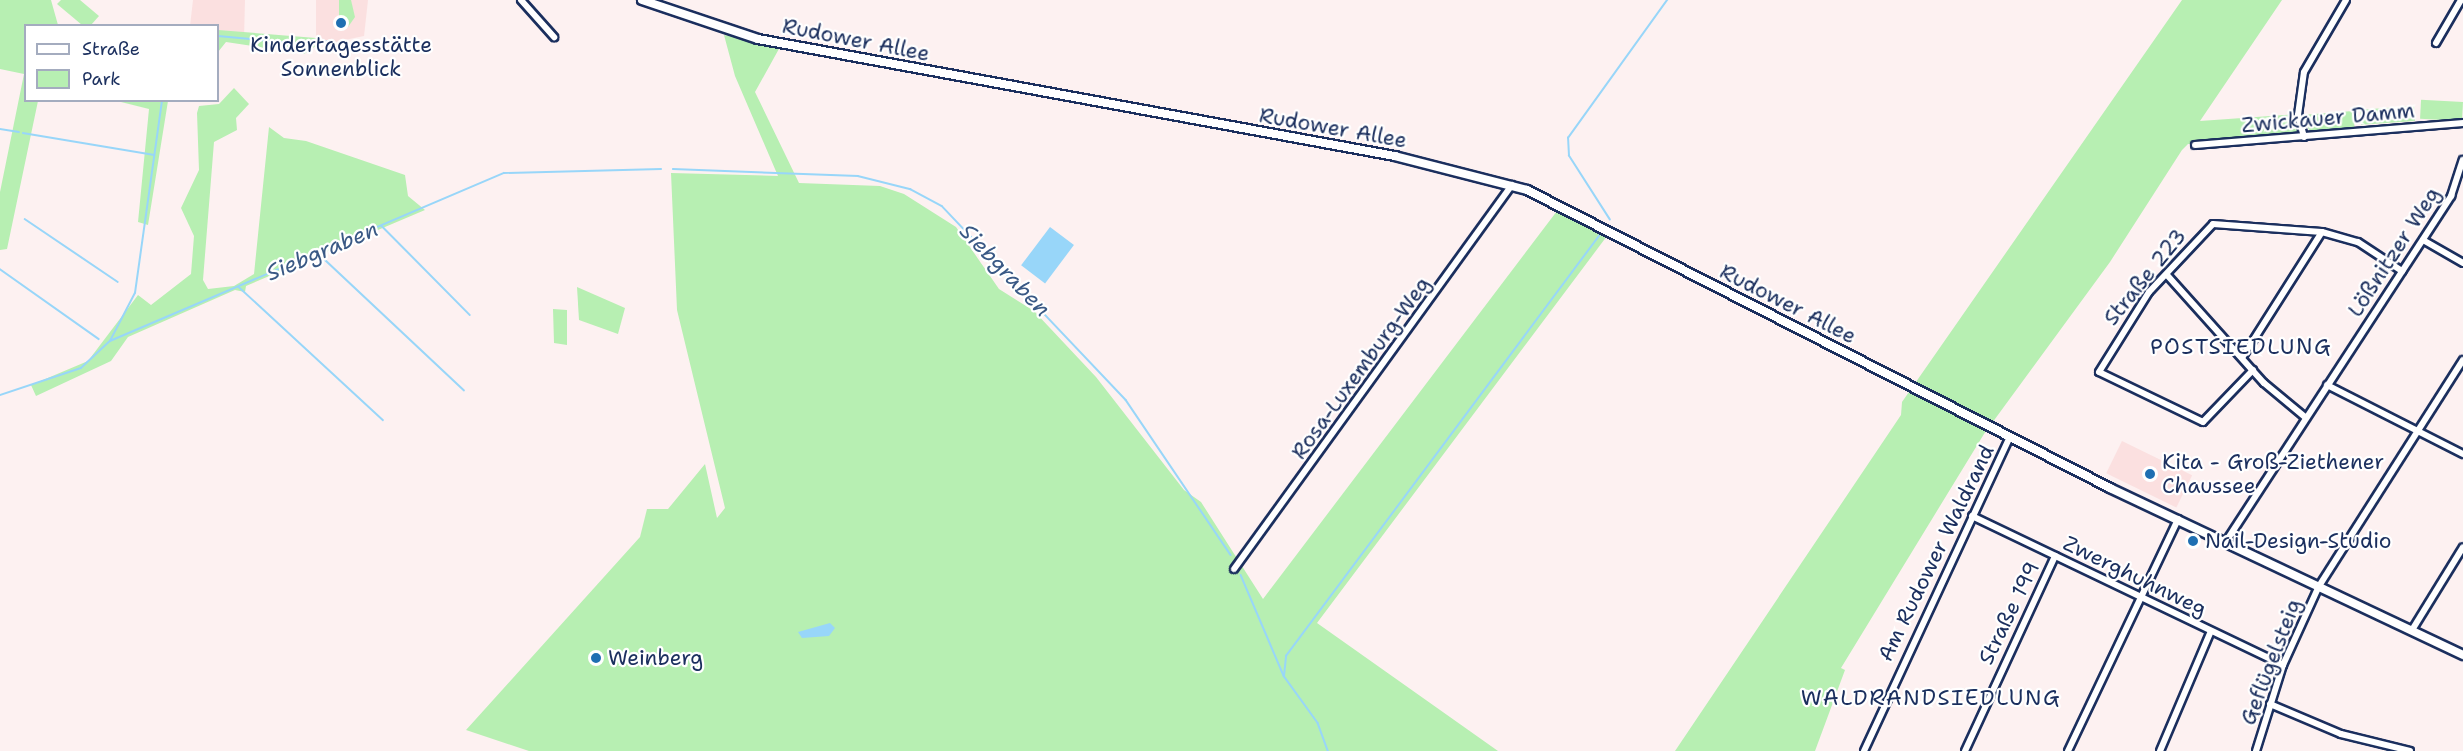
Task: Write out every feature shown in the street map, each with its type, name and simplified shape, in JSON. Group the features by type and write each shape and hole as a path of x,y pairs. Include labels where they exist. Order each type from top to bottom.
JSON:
{"street":[{"path":"521,0 554,37"},
{"name":"Rudower Allee","path":"642,0 766,41 1384,154 1512,185 2010,437 2463,655"},
{"path":"2304,137 2298,115 2304,72 2346,0"},
{"path":"2436,43 2461,0"},
{"name":"Zwickauer Damm","path":"2195,145 2463,123"},
{"name":"Lößnitzer Weg","path":"2227,540 2451,196 2463,160"},
{"name":"Rosa-Luxemburg-Weg","path":"1234,569 1512,185"},
{"name":"Straße 223","path":"2253,370 2203,422 2099,372 2135,310 2213,224 2322,232 2358,242 2402,271"},
{"path":"2242,358 2322,232"},
{"path":"2423,240 2463,263"},
{"path":"2167,275 2253,370 2305,417"},
{"name":"Geflügelsteig","path":"2256,751 2283,665 2319,586 2463,360"},
{"path":"2327,385 2463,454"},
{"name":"Am Rudower Waldrand","path":"1864,751 2010,437"},
{"name":"Zwerghuhnweg","path":"1972,516 2283,665"},
{"path":"2068,751 2179,518"},
{"path":"2412,630 2463,547"},
{"name":"Straße 199","path":"1965,751 2055,556"},
{"path":"2160,751 2211,631"},
{"path":"2270,704 2341,734 2410,751"}],"shaded area":[{"path":"193,0 245,0 244,39 219,36 219,24 190,24"},
{"name":"Kindertagesstätte Sonnenblick","path":"316,0 368,0 364,36 316,46"},
{"name":"Kita - Groß-Ziethener Chaussee","path":"2122,441 2192,475 2176,508 2106,473"}],"green space":[{"path":"0,0 51,0 58,24 24,24 24,74 0,69"},
{"path":"61,0 80,0 99,16 92,24 81,24 57,4"},
{"path":"339,0 351,0 355,17 348,27 339,24"},
{"path":"2182,0 2282,0 2200,121 2297,114 2302,135 2188,144 2182,150 2110,262 1984,434 1841,668 1845,670 1815,751 1675,751 1901,415 1902,402"},
{"path":"219,30 316,38 316,46 304,54 226,42 219,51"},
{"path":"724,35 780,47 755,92 799,183 880,186 904,194 956,227 999,289 1034,311 1096,377 1184,490 1201,502 1263,599 1557,211 1607,236 1317,623 1498,751 529,751 466,730 640,537 647,509 668,509 705,464 717,518 725,508 677,310 671,173 778,176 735,76"},
{"path":"24,74 24,102 38,102 7,249 0,250 0,192"},
{"path":"234,88 249,104 236,118 237,130 214,142 203,280 208,289 234,286 254,274 269,127 284,138 306,141 405,175 408,196 425,210 246,286 245,292 235,290 128,337 111,361 36,396 31,385 88,361 138,295 151,305 191,274 194,236 181,208 199,170 197,113 199,106 219,104"},
{"path":"2421,100 2463,102 2462,121 2420,119"},
{"path":"121,102 168,102 148,225 138,222 149,109"},
{"path":"2414,106 2415,121 2361,125 2360,110"},
{"path":"2353,111 2355,131 2312,133 2303,122 2302,115"},
{"path":"577,287 625,308 618,334 579,320"},
{"path":"553,309 567,310 567,345 554,343"}],"water":[{"path":"1050,227 1074,245 1045,283 1021,265"},
{"path":"830,623 835,628 829,636 802,638 798,632"}],"waterway":[{"path":"1610,220 1569,156 1568,138 1667,0"},
{"path":"219,36 303,44 331,41"},
{"path":"110,341 135,293 162,102"},
{"path":"0,129 19,132"},
{"path":"23,133 154,155"},
{"name":"Siebgraben","path":"0,395 81,368 110,341 504,173 661,169"},
{"name":"Siebgraben","path":"673,169 858,176 910,189 942,206 1126,400 1231,555"},
{"path":"25,219 118,282"},
{"path":"382,226 470,315"},
{"path":"1284,676 1286,656 1599,236"},
{"path":"319,254 464,390"},
{"path":"0,269 99,339"},
{"path":"239,287 383,420"},
{"name":"Siebgraben","path":"1241,575 1284,676 1318,723 1328,751"}],"place":[{"name":"Kindertagesstätte Sonnenblick","path":"341,23"},
{"name":"Kita - Groß-Ziethener Chaussee","path":"2150,474"},
{"name":"Nail-Design-Studio","path":"2193,541"},
{"name":"Weinberg","path":"596,658"}],"district":[{"name":"POSTSIEDLUNG","path":"2241,347"},
{"name":"WALDRANDSIEDLUNG","path":"1931,698"}]}
